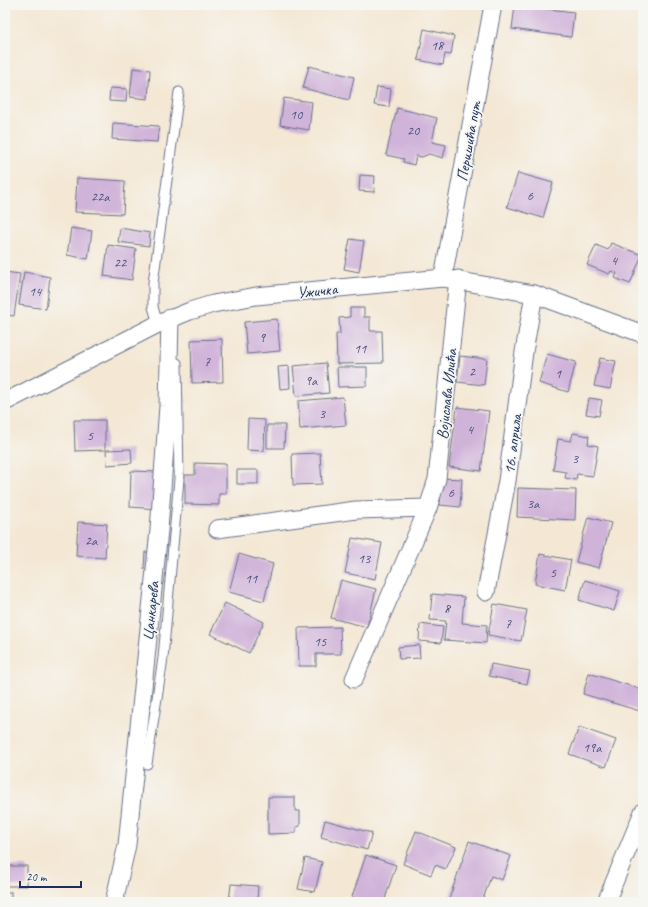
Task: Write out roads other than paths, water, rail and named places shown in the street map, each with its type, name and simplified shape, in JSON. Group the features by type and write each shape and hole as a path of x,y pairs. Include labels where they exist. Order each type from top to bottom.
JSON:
{"street":[{"name":"Перишића пут","path":"450,279 493,5"},
{"name":"Ужичка","path":"5,402 168,319 213,304 256,296 450,279 534,294 643,334"},
{"name":"Војислава Илића","path":"354,679 428,508 437,479 450,279"},
{"name":"16. априла","path":"486,592 507,481 524,352 534,294"},
{"name":"Цанкарева","path":"114,902 127,845 159,530 168,414 168,319"},
{"path":"217,529 356,510 428,508"},
{"path":"606,902 643,812"}],"lane":[{"path":"147,764 163,658 179,479 168,319 153,307 153,283 179,92"}]}
